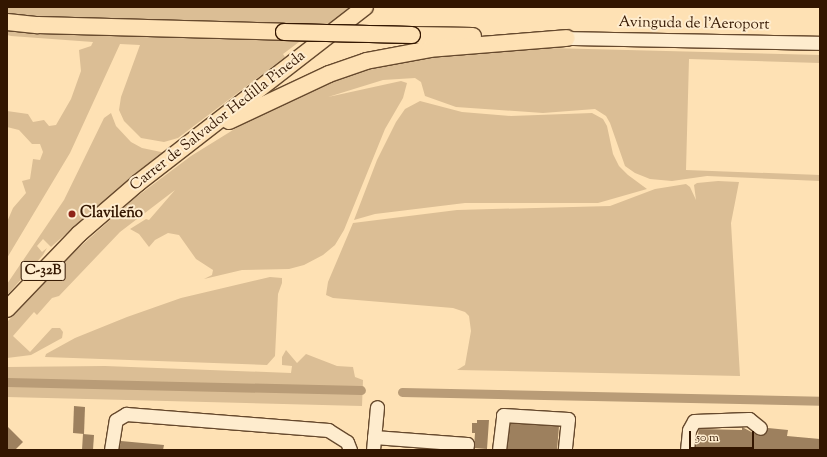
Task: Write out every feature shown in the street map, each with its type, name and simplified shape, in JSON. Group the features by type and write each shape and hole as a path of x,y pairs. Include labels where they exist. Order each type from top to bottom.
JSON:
{"main road":[{"name":"Carrer de Salvador Hedilla Pineda","path":"7,309 79,234 175,154 365,7"},
{"path":"7,22 38,25 567,38"},
{"path":"175,154 234,118 275,98 328,74 366,62 430,49 567,38"}],"street":[{"name":"Avinguda de l'Aeroport","path":"567,38 820,43"},
{"path":"376,406 373,444 467,444 466,450"},
{"path":"111,450 114,424 119,416 126,414 328,430 348,442 350,450"},
{"path":"499,450 503,415 568,419 565,450"},
{"path":"687,450 689,430 694,421 749,419 760,428"}],"shaded area":[{"path":"7,7 356,7 335,24 54,18 7,15"},
{"path":"7,28 307,36 283,54 285,57 178,138 164,142 141,138 124,121 119,110 121,97 140,45 120,44 70,153 7,258 7,222 13,208 26,193 22,181 30,179 33,159 40,160 43,152 40,144 32,144 19,130 7,127 7,111 28,114 33,122 44,120 49,126 56,125 71,99 81,71 79,50 91,46 93,42 11,36 7,35"},
{"path":"549,48 820,55 820,63 689,59 686,170 820,175 820,181 707,176 672,181 650,179 635,173 625,166 610,123 606,116 595,109 543,113 456,107 425,96 421,82 415,78 383,80 328,97 401,81 407,83 403,98 385,129 344,230 335,245 323,255 304,265 289,269 242,270 204,279 212,275 213,270 196,259 179,235 168,233 155,240 149,247 139,234 130,229 146,219 149,220 175,190 120,232 59,296 52,298 37,315 34,312 13,336 30,352 52,328 60,328 63,332 62,338 31,355 7,358 7,322 73,253 135,198 191,156 267,109 336,77 422,55"},
{"path":"420,101 462,112 511,116 592,113 603,119 607,126 613,154 619,166 628,175 647,189 598,203 465,203 375,214 354,220 377,160 396,122 405,109"},
{"path":"111,113 116,126 131,142 142,148 166,153 93,214 87,215 51,247 43,239 37,246 42,252 47,248 43,255 7,295 7,284 64,200 104,118"},
{"path":"718,181 739,182 731,223 740,376 457,370 465,365 471,331 469,316 465,312 453,308 333,298 326,295 328,282 353,223 457,210 610,206 655,189 686,184 690,187 696,200 694,185 697,183"},
{"path":"270,277 282,278 282,283 278,294 275,356 267,365 45,357 46,354 75,338 127,317 181,298"},
{"path":"286,350 297,363 306,354 337,366 353,367 355,377 363,380 362,406 7,397 7,367 105,366 291,373 292,366 282,365 282,357"}],"building":[{"path":"74,406 85,407 84,434 73,433"},
{"path":"477,420 489,420 487,449 474,448 475,433 472,433 472,423 477,423"},
{"path":"510,423 559,426 557,450 507,450"},
{"path":"7,426 23,442 15,450 7,450"},
{"path":"742,427 759,436 766,433 768,428 788,430 787,436 820,439 820,450 695,450 699,429 742,430"},
{"path":"83,434 94,435 93,450 82,450"},
{"path":"121,441 164,445 163,450 119,450"}],"waterway":[{"path":"7,382 361,390"},
{"path":"402,392 820,401"}],"place":[{"name":"Clavileño","path":"72,214"}]}
